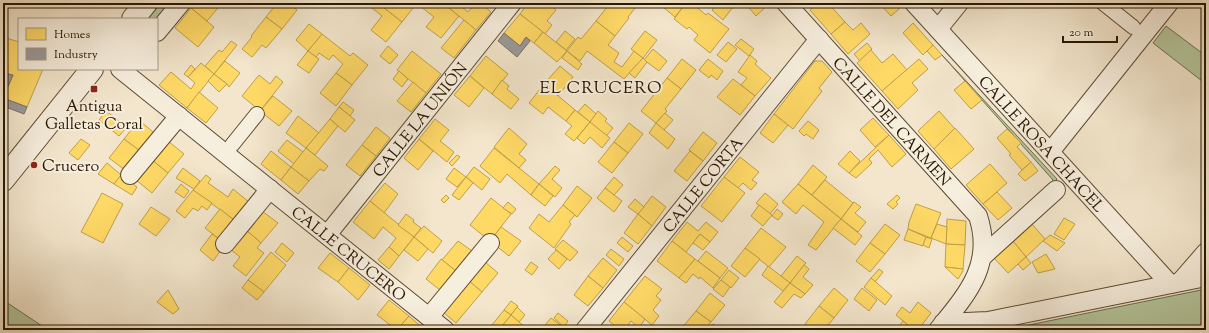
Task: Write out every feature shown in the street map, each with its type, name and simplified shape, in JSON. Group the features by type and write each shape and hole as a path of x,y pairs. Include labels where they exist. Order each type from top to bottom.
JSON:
{"street":[{"path":"134,18 146,3"},
{"path":"158,31 181,3"},
{"name":"CALLE LA UNIÓN","path":"327,235 512,3"},
{"name":"CALLE DEL CARMEN","path":"786,3 978,216 983,234 983,252"},
{"name":"CALLE ROSA CHACEL","path":"914,3 1050,152 1175,283"},
{"path":"938,29 959,3"},
{"path":"1103,3 1133,27"},
{"path":"1050,152 1169,3"},
{"name":"CALLE CORTA","path":"586,330 819,39"},
{"path":"3,180 91,70"},
{"name":"CALLE CRUCERO","path":"124,70 445,330"},
{"path":"232,144 257,114"},
{"path":"130,176 179,116"},
{"path":"225,244 270,189"},
{"path":"940,327 974,282 983,252 1056,190"},
{"path":"429,317 490,244"},
{"path":"1175,283 1206,252"},
{"path":"940,327 988,321 1206,277"}],"green space":[{"path":"161,3 171,3 158,18 149,18"},
{"path":"1166,26 1206,56 1206,76 1202,81 1153,43"},
{"path":"942,55 1057,179 1053,184 1051,183 1053,180"},
{"path":"1206,289 1206,330 1004,330"},
{"path":"3,300 48,330 3,330"}],"building: Homes":[{"path":"195,3 222,3 207,21 191,8"},
{"path":"277,3 288,3 297,10 282,29 266,17"},
{"path":"359,3 378,3 402,22 386,42 371,30 382,16 367,4 364,7"},
{"path":"378,3 417,3 402,22"},
{"path":"422,3 443,3 459,16 441,38 426,27 434,17 420,6"},
{"path":"443,3 457,3 468,12 476,3 481,3 491,12 476,30"},
{"path":"528,3 548,3 556,10 547,21 552,25 545,34 520,14"},
{"path":"610,3 614,5 616,3 638,4 615,36 596,21"},
{"path":"658,3 686,3 675,17"},
{"path":"686,3 691,7 693,4 706,15 708,13 729,29 710,53 694,40 698,35 689,27 687,29 674,19"},
{"path":"718,3 736,3 723,20 712,10"},
{"path":"745,3 770,3 756,16"},
{"path":"818,3 828,3 845,22 831,34 810,10"},
{"path":"879,3 894,3 899,9 891,16"},
{"path":"191,8 214,27 198,47 175,28"},
{"path":"520,14 543,32 534,43 526,37 520,46 504,33"},
{"path":"266,17 282,29 266,48 262,45 252,57 242,49"},
{"path":"464,20 476,30 454,58 441,48"},
{"path":"596,21 615,36 608,45 619,53 614,62 622,67 634,51 643,58 624,79 587,51 580,61 567,51 578,37 581,39"},
{"path":"845,22 853,30 861,23 870,34 848,54 831,34"},
{"path":"913,23 933,45 923,55 903,33"},
{"path":"309,24 322,34 308,51 296,40"},
{"path":"565,31 575,39 566,50 556,42"},
{"path":"645,31 657,40 643,58 631,49"},
{"path":"543,32 567,51 557,62 534,43"},
{"path":"322,34 350,56 353,53 368,65 352,85 336,73 343,64 333,55 329,60 319,53 316,57 308,51"},
{"path":"3,37 18,42 18,70 43,70 27,107 3,98 13,75 3,73"},
{"path":"741,39 754,49 749,56 735,45"},
{"path":"231,41 237,45 214,74 205,66 219,50 222,52"},
{"path":"728,42 737,49 726,62 717,55"},
{"path":"867,43 872,49 860,61 854,54"},
{"path":"933,45 942,55 935,60 927,51"},
{"path":"388,46 398,55 390,64 380,56"},
{"path":"653,49 667,61 659,71 644,60"},
{"path":"871,50 882,63 893,54 907,70 882,91 857,63"},
{"path":"308,51 319,59 309,73 297,65"},
{"path":"412,51 441,74 426,93 397,70"},
{"path":"567,51 582,64 578,70 562,58"},
{"path":"750,55 757,61 755,64 771,78 755,96 741,85 747,78 738,72"},
{"path":"486,56 508,74 492,94 470,76"},
{"path":"643,58 647,62 635,78 629,73"},
{"path":"682,59 696,70 681,89 667,78"},
{"path":"708,59 723,71 717,80 711,75 709,78 699,70"},
{"path":"919,59 928,69 912,83 918,90 898,109 882,91"},
{"path":"225,61 240,73 229,87 214,74"},
{"path":"815,61 822,61 832,72 819,88 822,91 793,129 774,114"},
{"path":"201,63 214,74 187,108 159,85 171,72 191,89 195,83 188,77"},
{"path":"191,65 195,69 188,77 184,74"},
{"path":"560,66 573,77 558,96 544,84"},
{"path":"399,71 408,79 402,87 393,79"},
{"path":"336,73 352,85 336,106 320,93"},
{"path":"214,74 227,84 219,92 208,81"},
{"path":"259,75 270,84 276,76 283,82 260,111 242,96"},
{"path":"470,76 484,88 469,107 454,95"},
{"path":"667,78 681,89 665,109 667,111 656,123 641,111"},
{"path":"733,79 755,96 740,115 717,97"},
{"path":"502,80 509,86 507,89 519,99 511,109 492,94"},
{"path":"965,81 982,100 971,109 954,90"},
{"path":"413,82 426,93 411,112 397,101"},
{"path":"544,84 575,110 566,121 548,107 543,114 529,103"},
{"path":"199,92 218,108 206,123 187,108"},
{"path":"273,96 292,111 279,126 260,111"},
{"path":"343,102 354,110 350,116 339,107"},
{"path":"585,104 596,114 590,122 578,112"},
{"path":"339,107 355,120 345,132 330,119"},
{"path":"575,110 590,122 574,141 565,134 572,126 566,121"},
{"path":"106,111 127,127 119,136 99,120"},
{"path":"598,111 607,119 605,121 613,128 606,136 590,122"},
{"path":"939,111 955,129 934,149 918,131"},
{"path":"665,113 673,120 664,130 656,123"},
{"path":"774,114 788,125 773,143 760,133"},
{"path":"298,116 319,133 306,148 286,133"},
{"path":"873,118 889,135 875,147 860,130"},
{"path":"330,119 338,126 315,155 306,148"},
{"path":"435,119 449,130 440,141 454,152 447,162 419,139"},
{"path":"139,120 154,133 140,151 124,139"},
{"path":"808,121 819,130 813,139 806,134 804,136 799,131"},
{"path":"590,122 610,138 602,148 590,137 584,144 577,138"},
{"path":"629,123 643,134 628,153 614,142"},
{"path":"656,123 675,139 668,149 649,133"},
{"path":"376,127 390,138 376,156 362,145"},
{"path":"509,128 527,144 519,154 526,160 519,168 494,147"},
{"path":"955,128 974,149 951,169 934,149"},
{"path":"1007,129 1021,143 1017,147 1031,162 1022,170 997,138"},
{"path":"703,132 717,143 703,161 689,150"},
{"path":"889,135 906,154 892,167 878,150 869,159 872,163 856,178 849,173"},
{"path":"81,139 90,145 78,160 69,153"},
{"path":"124,139 140,151 125,170 109,158"},
{"path":"419,139 433,151 418,170 404,158"},
{"path":"287,140 303,152 294,164 278,151"},
{"path":"168,141 184,154 168,173 152,160"},
{"path":"614,142 628,153 612,173 598,162"},
{"path":"362,145 376,156 360,176 346,165"},
{"path":"306,148 328,166 324,171 320,169 309,181 291,167"},
{"path":"494,148 539,184 531,195 507,174 500,183 480,166"},
{"path":"271,151 291,167 281,180 261,164"},
{"path":"690,151 703,161 687,181 674,171"},
{"path":"850,151 860,161 849,173 838,164"},
{"path":"457,155 460,157 452,166 449,163"},
{"path":"740,157 759,172 752,180 757,183 751,190 743,183 738,188 724,177"},
{"path":"152,160 168,173 152,193 136,180"},
{"path":"1031,162 1038,171 1025,181 1018,174"},
{"path":"107,163 121,175 114,184 98,174"},
{"path":"990,164 1007,183 983,204 966,185"},
{"path":"813,165 827,177 812,195 798,184"},
{"path":"555,166 560,170 552,179 562,188 555,197 539,184"},
{"path":"291,167 309,181 298,194 281,180"},
{"path":"474,167 490,179 482,190 466,177"},
{"path":"183,168 200,181 194,189 176,178"},
{"path":"454,168 466,177 457,187 446,179"},
{"path":"121,175 137,187 132,195 114,184"},
{"path":"206,175 211,179 208,183 228,197 233,189 249,202 234,220 193,190"},
{"path":"466,177 473,183 459,200 452,195"},
{"path":"614,177 623,185 614,195 605,188"},
{"path":"724,177 745,193 722,222 701,206"},
{"path":"825,180 853,203 841,219 812,195"},
{"path":"385,183 398,194 384,213 370,201"},
{"path":"181,184 189,191 184,198 175,192"},
{"path":"539,184 553,196 545,206 531,195"},
{"path":"798,184 841,219 816,250 808,245 824,222 803,205 796,214 782,202"},
{"path":"577,186 592,198 577,217 563,205"},
{"path":"605,188 622,201 614,212 597,198"},
{"path":"193,190 212,203 207,210 202,206 198,211 193,208 185,218 176,211"},
{"path":"997,192 1012,208 998,220 983,204"},
{"path":"102,193 123,204 103,243 81,232"},
{"path":"765,193 778,204 770,214 756,203"},
{"path":"446,195 449,198 444,203 441,200"},
{"path":"897,195 900,198 896,202 898,204 893,209 887,204"},
{"path":"652,196 666,207 652,226 638,214"},
{"path":"491,198 511,214 490,241 470,225"},
{"path":"635,199 644,207 638,214 628,207"},
{"path":"370,201 414,237 399,256 389,247 396,238 383,227 374,239 353,222"},
{"path":"508,202 516,209 512,214 503,208"},
{"path":"854,202 861,207 855,213 866,222 858,232 841,219"},
{"path":"916,204 941,213 931,238 908,229"},
{"path":"563,205 575,215 569,222 571,224 554,248 529,228 539,214 549,222"},
{"path":"759,205 772,215 763,226 751,216"},
{"path":"151,207 170,219 156,236 139,224"},
{"path":"220,209 234,220 219,239 205,228"},
{"path":"777,209 783,214 778,220 772,216"},
{"path":"262,211 278,223 261,243 246,230"},
{"path":"406,214 421,228 414,237 398,225"},
{"path":"638,214 652,226 638,244 624,233"},
{"path":"1064,218 1075,224 1064,240 1054,234"},
{"path":"841,219 862,236 855,245 833,228"},
{"path":"947,219 966,221 965,245 946,244"},
{"path":"687,222 698,231 706,222 718,232 710,242 700,234 686,252 672,241"},
{"path":"885,224 900,235 885,254 870,243"},
{"path":"937,224 947,227 946,244 931,238"},
{"path":"1032,224 1045,239 1026,257 1013,241"},
{"path":"424,226 442,241 433,253 414,237"},
{"path":"501,227 521,241 509,256 490,241"},
{"path":"761,228 786,247 769,267 745,248"},
{"path":"908,229 926,237 923,246 904,240"},
{"path":"246,230 261,243 257,248 264,253 246,276 233,266 240,257 230,249"},
{"path":"212,234 219,239 215,244 222,249 213,261 200,250"},
{"path":"700,234 710,242 703,250 693,243"},
{"path":"1050,235 1065,243 1057,251 1043,241"},
{"path":"414,237 428,249 418,261 404,250"},
{"path":"622,237 633,246 628,252 617,243"},
{"path":"926,237 932,239 929,248 923,245"},
{"path":"563,240 578,252 570,261 555,249"},
{"path":"458,241 472,251 456,271 442,260"},
{"path":"672,241 695,259 679,278 657,261"},
{"path":"1013,241 1026,257 1008,273 994,258"},
{"path":"282,243 294,253 287,262 275,252"},
{"path":"870,243 885,254 870,272 856,261"},
{"path":"946,244 965,245 963,269 945,267"},
{"path":"389,247 399,256 389,269 378,260"},
{"path":"745,248 760,259 745,277 731,266"},
{"path":"611,249 624,259 619,266 606,255"},
{"path":"556,250 567,259 559,269 548,259"},
{"path":"706,251 728,268 720,278 698,261"},
{"path":"271,252 286,265 264,292 248,280"},
{"path":"330,253 349,268 338,282 318,268"},
{"path":"1046,254 1055,269 1038,273 1032,262"},
{"path":"797,256 806,263 790,283 781,276"},
{"path":"1026,257 1031,263 1023,270 1018,264"},
{"path":"603,258 617,270 603,288 588,276"},
{"path":"441,259 456,271 440,290 426,279"},
{"path":"695,259 720,278 713,288 700,277 699,279 693,274 686,283 679,278"},
{"path":"485,262 498,273 482,292 469,281"},
{"path":"531,262 538,267 532,275 525,270"},
{"path":"804,265 809,269 803,277 813,285 805,294 790,283"},
{"path":"768,266 790,283 783,291 762,275"},
{"path":"945,267 963,269 963,271 958,279"},
{"path":"349,268 370,285 358,300 338,282"},
{"path":"879,269 883,272 875,282 871,278"},
{"path":"729,270 739,278 731,288 721,280"},
{"path":"588,276 603,288 588,306 574,295"},
{"path":"645,276 662,289 656,296 661,300 653,310 659,316 652,325 624,302"},
{"path":"871,278 892,296 885,305 864,287"},
{"path":"248,280 264,292 257,300 242,288"},
{"path":"721,280 730,287 723,297 713,289"},
{"path":"469,281 482,292 456,323 443,312"},
{"path":"790,283 805,294 801,298 794,294 782,308 774,302"},
{"path":"834,288 848,300 834,318 819,306"},
{"path":"862,288 877,300 869,311 854,299"},
{"path":"168,290 179,309 173,314 157,302"},
{"path":"710,293 725,305 711,322 696,311"},
{"path":"389,300 409,316 397,330 377,315"},
{"path":"511,301 518,306 511,315 504,310"},
{"path":"624,302 645,319 639,328 631,321 624,330 620,330 609,321"},
{"path":"918,302 931,313 918,330 914,330 896,315 902,307 910,313"},
{"path":"819,306 834,318 824,330 812,330 805,324"},
{"path":"517,307 525,315 519,322 511,315"},
{"path":"504,310 511,315 499,330 488,330"},
{"path":"696,311 711,322 704,330 682,330 681,329"},
{"path":"558,313 568,321 564,327 554,318"},
{"path":"511,315 526,328 525,330 499,330"},
{"path":"409,316 417,323 426,330 397,330"},
{"path":"551,318 567,330 541,330"},
{"path":"903,321 914,330 896,330"},
{"path":"713,324 720,330 708,330"},
{"path":"292,325 300,330 289,330"},
{"path":"652,325 658,330 648,330"}],"building: Industry":[{"path":"504,33 520,46 526,37 530,41 517,57 498,41"},
{"path":"3,73 13,75 3,98"},
{"path":"3,98 27,107 24,114 3,106"}],"place":[{"name":"Antigua Galletas Coral","path":"94,89"},
{"name":"Crucero","path":"34,165"}],"district":[{"name":"EL CRUCERO","path":"601,87"}]}
